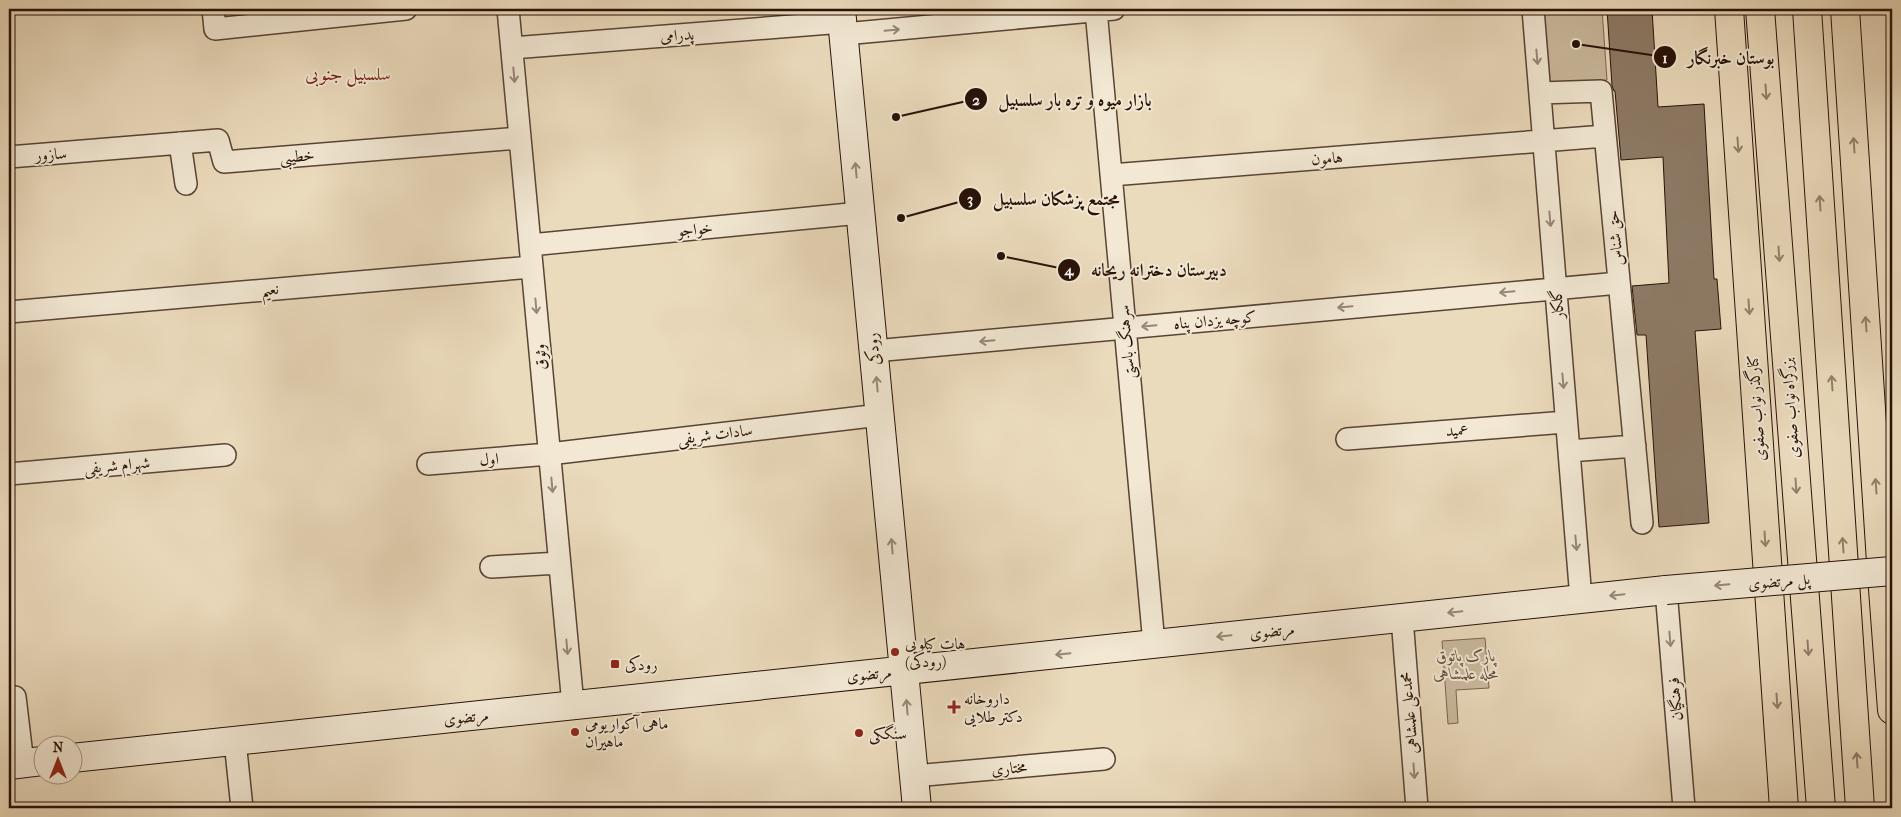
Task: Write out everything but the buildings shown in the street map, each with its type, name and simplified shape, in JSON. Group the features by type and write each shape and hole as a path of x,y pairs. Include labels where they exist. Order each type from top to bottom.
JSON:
{"main road":[{"name":"کنارگذر نواب صفوی","path":"1729,9 1784,808"},
{"name":"بزرگراه نواب صفوی","path":"1760,9 1820,808"},
{"path":"1807,9 1860,808"},
{"path":"1845,9 1892,710"}],"street":[{"path":"213,9 215,28 406,9"},
{"name":"وثوق","path":"508,9 572,705"},
{"name":"گلکار","path":"1533,9 1580,599"},
{"name":"پدرامی","path":"512,48 842,22 1105,10"},
{"name":"سرهنگ باستی","path":"1105,10 1111,175 1154,644"},
{"name":"رودکی","path":"842,22 917,808"},
{"name":"حق شناس","path":"1540,94 1601,91 1642,523"},
{"name":"هامون","path":"1111,175 1605,136"},
{"name":"خطیبی","path":"92,151 218,140 224,162 520,138"},
{"path":"180,143 186,184"},
{"name":"سازور","path":"9,157 92,151"},
{"name":"خواجو","path":"530,245 860,213"},
{"name":"نعیم","path":"9,312 532,267"},
{"name":"کوچه یزدان پناه","path":"874,351 1619,283"},
{"name":"سادات شریفی","path":"549,454 880,414"},
{"name":"عمید","path":"1347,438 1566,422"},
{"path":"1569,451 1635,446"},
{"name":"اول","path":"428,464 549,454"},
{"name":"شهرام شریفی","path":"9,474 224,455"},
{"path":"491,567 559,563"},
{"name":"پل مرتضوی","path":"1666,590 1892,571"},
{"name":"مرتضوی","path":"82,757 1666,590"},
{"name":"فرهنگیان","path":"1666,590 1684,808"},
{"name":"محمدعلی علمشاهی","path":"1402,618 1417,808"},
{"path":"15,698 25,763"},
{"path":"235,741 242,808"},
{"name":"مختاری","path":"914,776 1104,759"}],"green space":[{"path":"1544,9 1602,9 1607,80 1549,86"},
{"name":"پارک پاتوق محله علمشاهی","path":"1485,638 1489,688 1456,690 1458,723 1448,724 1442,641"}],"place":[{"name":"بوستان خبرنگار","path":"1576,44"},
{"name":"بازار میوه و تره بار سلسبیل","path":"896,117"},
{"name":"مجتمع پزشکان سلسبیل","path":"901,218"},
{"name":"دبیرستان دخترانه ریحانه","path":"1001,256"},
{"name":"هات کیلویی (رودکی)","path":"895,652"},
{"name":"رودکی","path":"615,664"},
{"name":"داروخانه دکتر طلایی","path":"954,707"},
{"name":"ماهی آکواریومی ماهیران","path":"575,732"},
{"name":"سنگکی","path":"859,733"}],"district":[{"name":"سلسبیل جنوبی","path":"348,74"}]}
